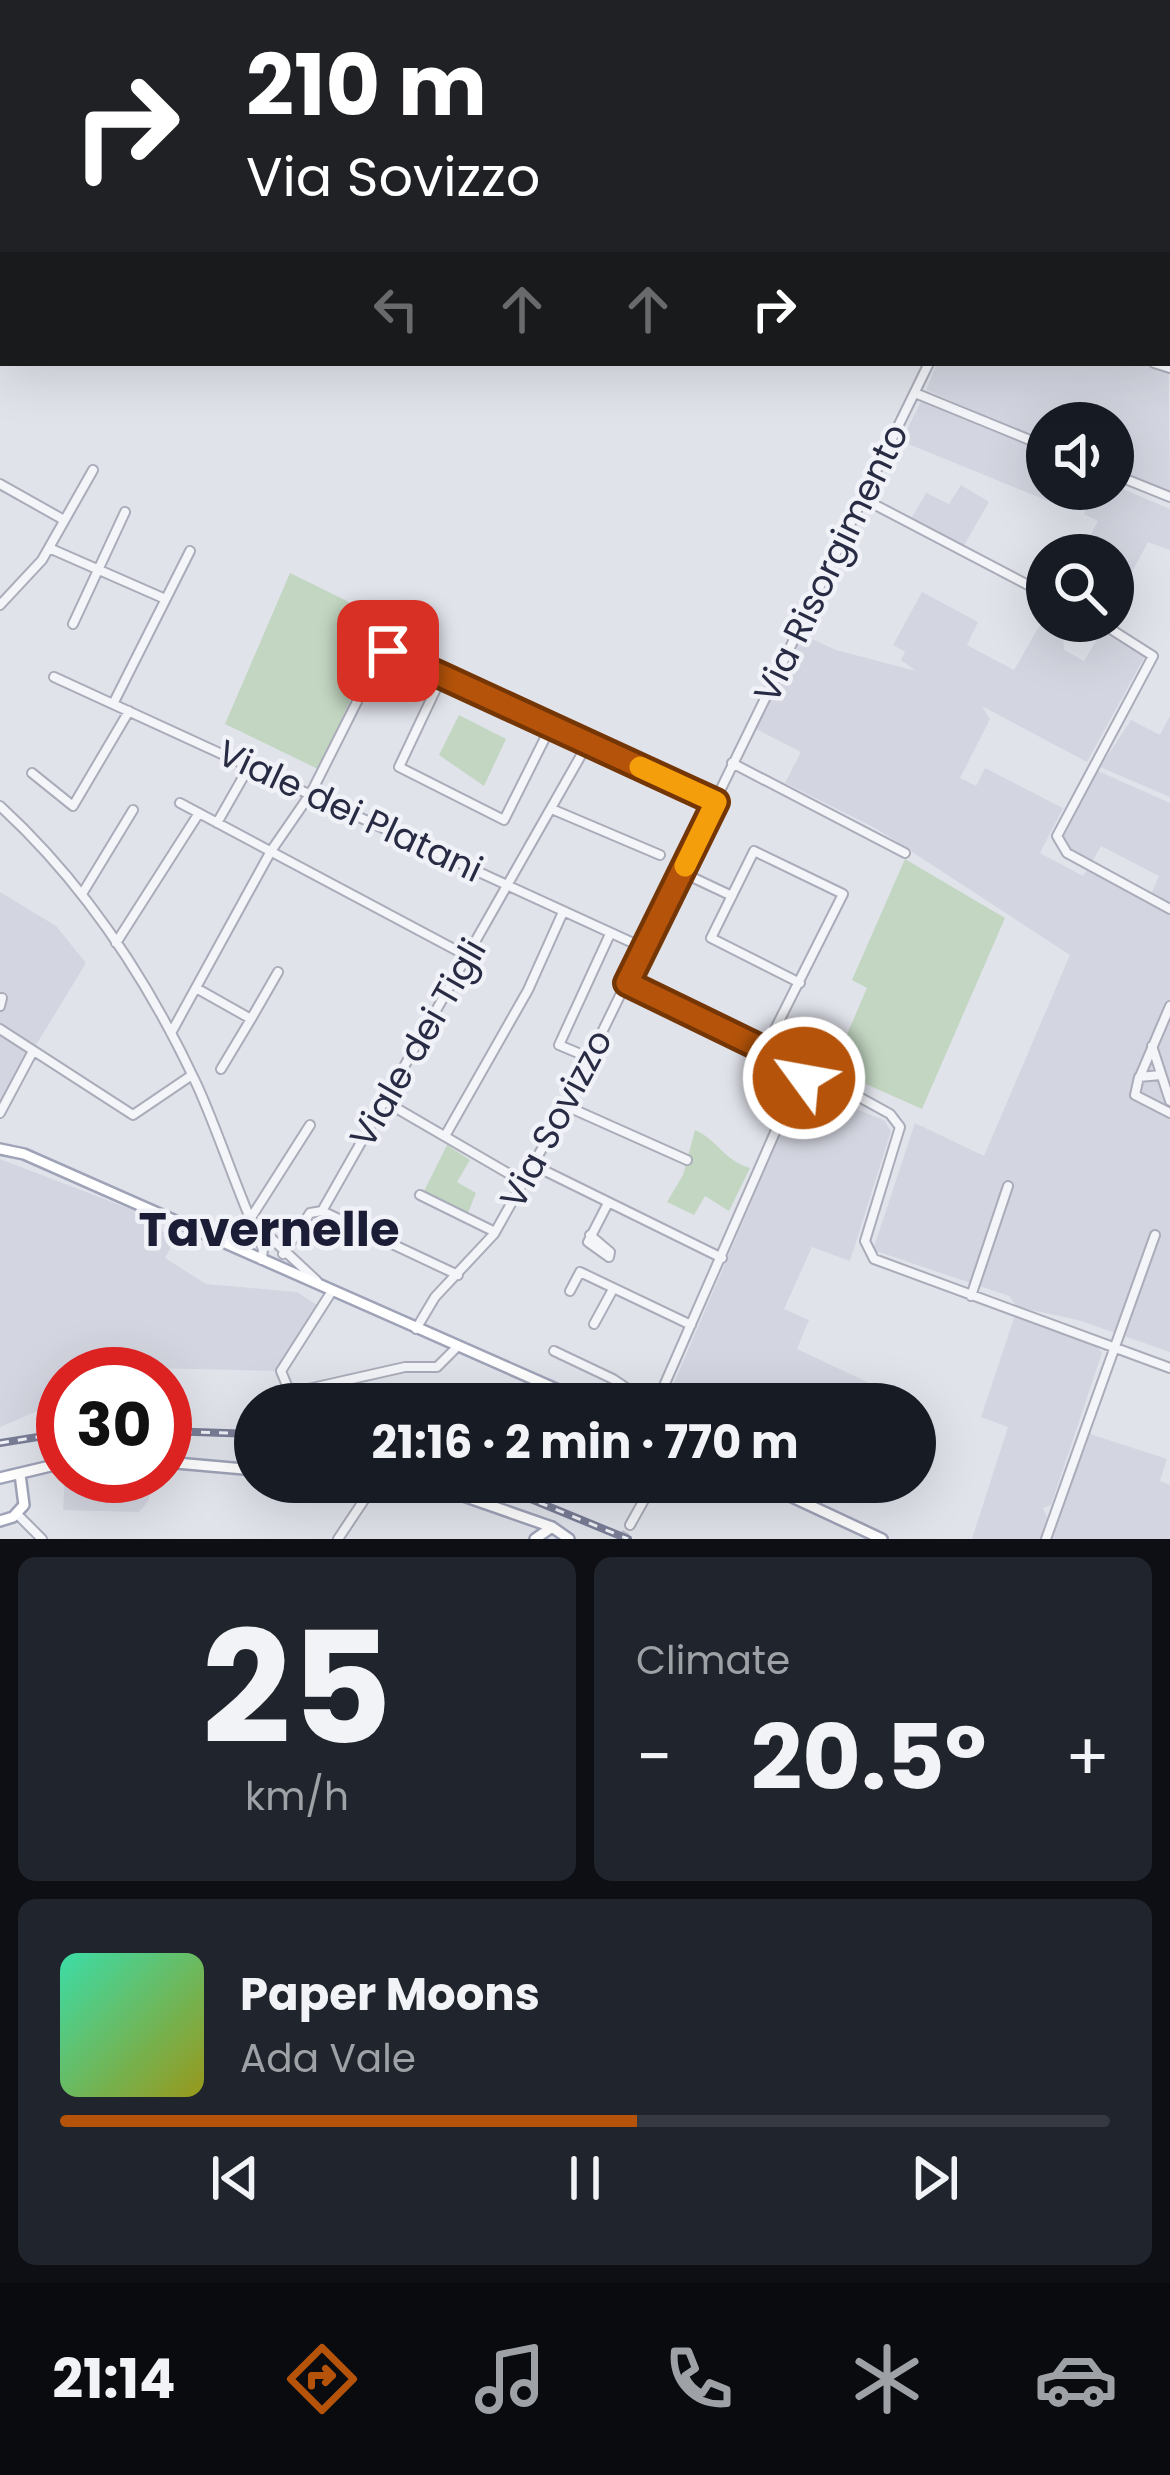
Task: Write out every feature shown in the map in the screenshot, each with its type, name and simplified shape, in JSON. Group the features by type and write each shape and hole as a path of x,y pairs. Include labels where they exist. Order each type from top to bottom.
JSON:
{"main road":[{"path":"0,1149 541,1383"},
{"path":"192,1464 234,1468"},
{"path":"0,1478 36,1470"},
{"path":"0,1521 17,1514 24,1487 20,1474"},
{"path":"24,1487 36,1480"},
{"path":"485,1503 569,1537"},
{"path":"805,1503 882,1539"},
{"path":"512,1512 532,1539 552,1527"}],"street":[{"name":"Via Risorgimento","path":"732,763 928,366"},
{"path":"915,392 1026,438"},
{"path":"0,605 49,548 93,470"},
{"path":"1134,482 1170,497"},
{"path":"0,484 64,520"},
{"path":"862,498 1026,584"},
{"path":"73,624 125,512"},
{"path":"49,548 163,598"},
{"path":"113,704 190,550"},
{"path":"1131,642 1153,656 1059,825 1058,842 1067,853 1170,909"},
{"path":"171,1033 271,851 311,793 383,650 716,802"},
{"path":"442,676 399,767 504,820 551,726"},
{"name":"Viale dei Platani","path":"54,677 644,948"},
{"path":"32,773 73,806 129,711"},
{"name":"Viale dei Tigli","path":"283,1254 310,1213 322,1210 554,810 588,743"},
{"path":"732,763 905,853"},
{"name":"Via Sovizzo","path":"416,1329 427,1308 495,1232 566,1106 732,763"},
{"path":"217,823 250,765"},
{"path":"180,803 469,957"},
{"path":"0,806 82,894 171,1033 263,1248 262,1260"},
{"path":"82,894 133,810"},
{"path":"554,810 660,855"},
{"path":"116,944 199,813"},
{"path":"763,1053 800,983 843,894 754,850 711,938 800,983"},
{"path":"682,872 732,896"},
{"path":"445,1136 528,990 563,912"},
{"path":"590,1058 559,1045 610,934"},
{"path":"221,1069 278,973"},
{"path":"627,983 817,1084 890,1114 900,1127 867,1232 870,1254 1170,1368"},
{"path":"196,988 251,1019"},
{"path":"1170,1006 1135,1096 1170,1113"},
{"path":"0,1029 133,1115 191,1075"},
{"path":"1152,1045 1168,1098 1153,1106"},
{"path":"0,1113 34,1051"},
{"path":"1142,1074 1161,1075"},
{"path":"805,1075 817,1084"},
{"path":"663,1383 805,1075"},
{"path":"786,1110 817,1084"},
{"path":"384,1101 523,1182"},
{"path":"566,1106 687,1160"},
{"path":"252,1216 310,1125"},
{"path":"533,1165 722,1258"},
{"path":"235,1186 283,1254 330,1291 281,1371 290,1393 404,1366 437,1367 457,1347"},
{"path":"971,1296 1008,1186"},
{"path":"420,1195 495,1232"},
{"path":"590,1235 607,1205"},
{"path":"322,1210 458,1275"},
{"path":"1046,1539 1155,1235"},
{"path":"570,1291 580,1272 612,1291 691,1324"},
{"path":"594,1324 612,1291"},
{"path":"554,1351 619,1383"},
{"path":"338,1539 362,1503"},
{"path":"630,1525 642,1503"},
{"path":"17,1514 42,1539"}],"shaded area":[{"path":"936,366 1169,366 1170,494 1134,479 1134,402 1026,402 1026,434 926,390"},
{"path":"921,402 1026,444 1026,492 901,441"},
{"path":"961,485 989,502 963,547 911,519 926,493 949,504"},
{"path":"1134,494 1170,509 1170,550 1148,542 1134,568 1134,534 1091,534 1098,521 1084,514 1086,510 1134,510"},
{"path":"922,592 978,622 967,645 1014,670 1030,642 1063,642 1064,650 1084,661 1095,642 1123,642 1146,654 1087,762 982,706 990,719 960,778 976,786 985,768 1063,808 1040,853 1083,876 1088,869 1170,915 1170,1352 1078,1320 1017,1307 1009,1296 873,1250 915,1123 984,1156 1070,955 877,829 785,783 801,752 754,728 799,633 836,650 916,671 901,660 905,652 893,645"},
{"path":"1170,716 1170,797 1100,767 1131,720 1160,735"},
{"path":"1096,770 1170,803 1170,905 1151,894 1159,876 1101,846 1092,862 1065,846 1062,830"},
{"path":"0,892 56,926 86,963 0,1104"},
{"path":"820,1095 884,1120 891,1131 850,1261 812,1247 784,1309 809,1320 797,1349 869,1383 674,1383 783,1128 809,1099"},
{"path":"0,1159 133,1210 175,1240 165,1258 206,1284 297,1292 318,1306 281,1371 192,1369 192,1347 36,1347 36,1412 0,1427"},
{"path":"1015,1315 1096,1346 1102,1353 1051,1505 1043,1508 1047,1517 1040,1539 972,1539 1008,1427 981,1417"},
{"path":"1090,1434 1167,1459 1160,1481 1170,1485 1170,1539 1051,1539"},
{"path":"63,1503 146,1503 139,1512 63,1510"}],"green space":[{"path":"290,573 349,602 340,622 376,639 320,770 225,724"},
{"path":"459,715 506,739 484,786 439,755"},
{"path":"905,859 1005,918 922,1109 832,1069 867,988 852,980"},
{"path":"695,1130 750,1168 729,1211 705,1196 694,1215 667,1202 683,1175"},
{"path":"447,1145 470,1160 457,1182 476,1193 468,1213 423,1193"}],"tunnel":[{"path":"622,1539 630,1525"}],"railway":[{"path":"192,1432 234,1433"},
{"path":"0,1443 36,1437"},
{"path":"540,1503 628,1539"}],"slow traffic":[{"path":"640,767 716,802 685,866"}],"district":[{"name":"Tavernelle","path":"269,1229"}],"route":[{"path":"388,651 716,802 627,983 808,1071 804,1078"}]}
